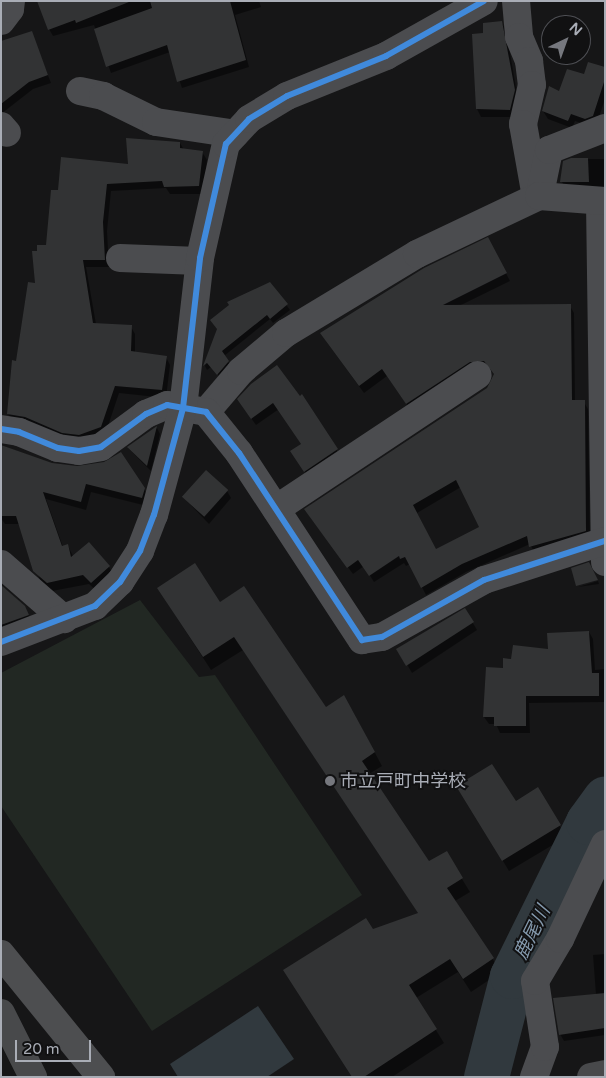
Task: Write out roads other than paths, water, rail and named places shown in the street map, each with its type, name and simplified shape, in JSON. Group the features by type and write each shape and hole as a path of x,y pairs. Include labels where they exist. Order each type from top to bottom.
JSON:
{"highway":[{"path":"1,954 101,1077"}],"main road":[{"path":"1,1013 33,1077"},
{"path":"591,1077 605,1074"}],"street":[{"path":"1,20 10,10 12,1"},
{"path":"1,642 95,606 120,582 140,551 195,410 199,261 226,144 249,119 287,96 386,56 484,1"},
{"path":"516,1 519,37 529,61 532,85 523,124 538,196"},
{"path":"80,92 103,96 156,122 235,134"},
{"path":"538,196 549,150 605,128"},
{"path":"1,428 19,432 58,448 79,450 101,447 146,414 168,405 195,410 239,453 362,640 382,637 484,580 604,548 602,202 538,196 417,254 286,333 195,410"},
{"path":"120,258 199,261"},
{"path":"276,509 478,375"},
{"path":"1,564 64,618"},
{"path":"534,1077 544,1047 536,981 560,940 605,844"}],"waterway":[{"name":"鹿尾川","path":"486,1077 512,976 588,822 605,799"}],"place":[{"name":"市立戸町中学校","path":"330,781"}]}
